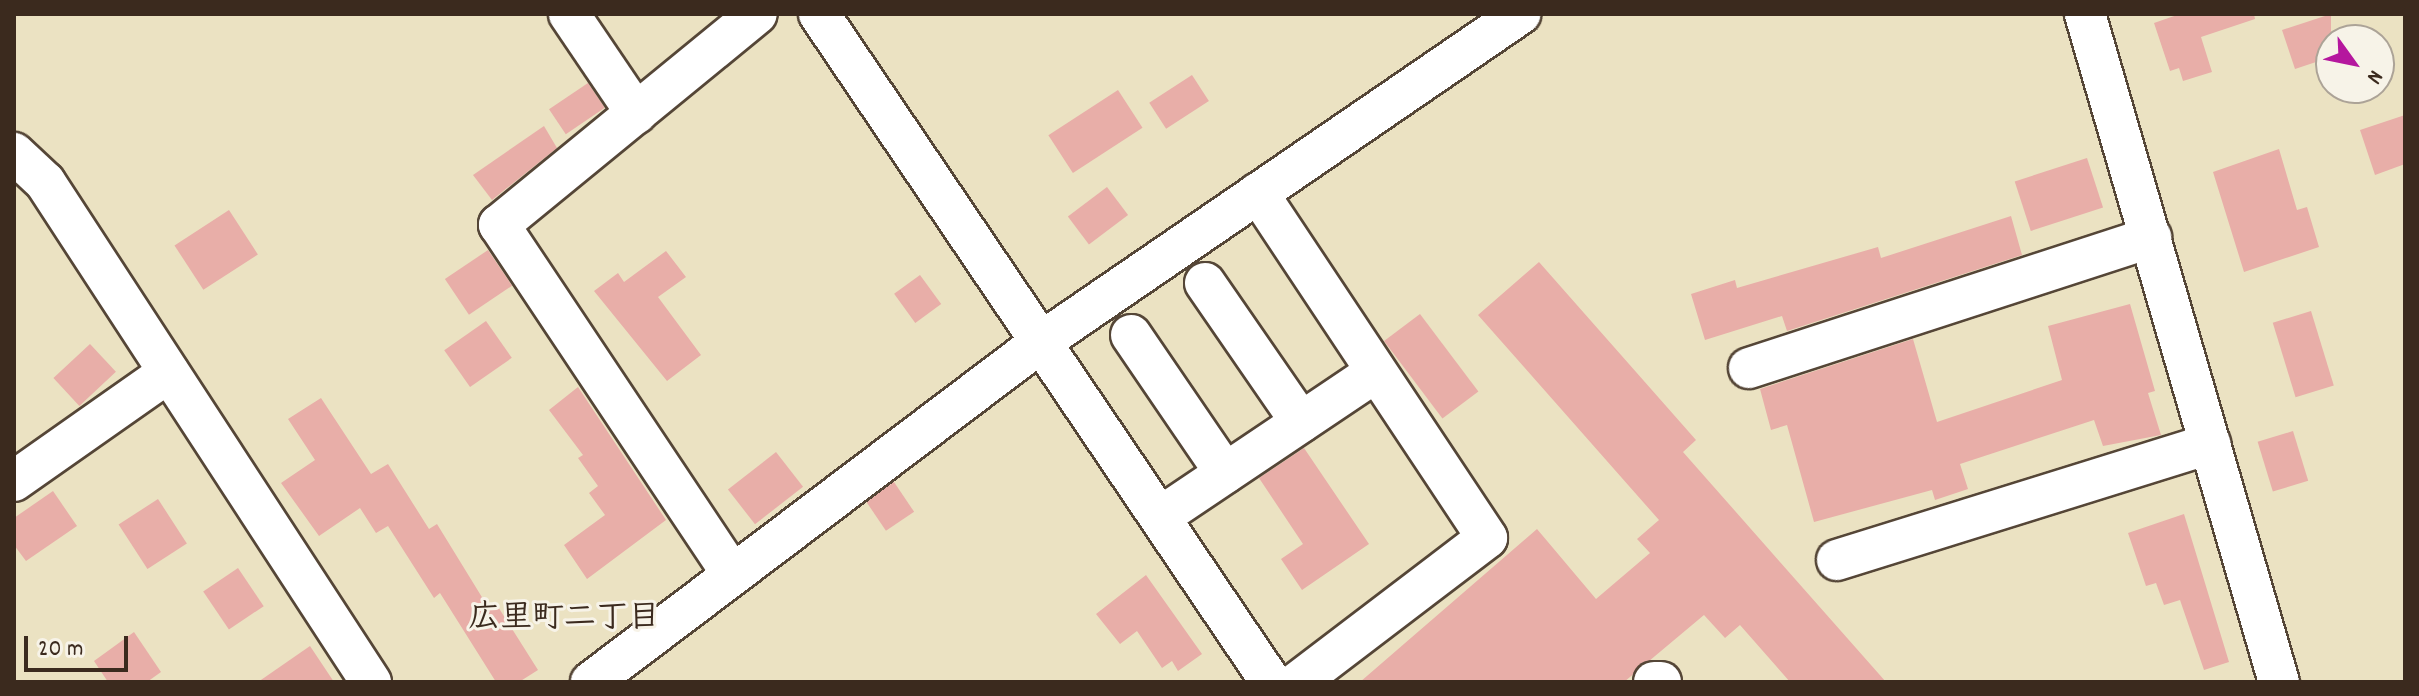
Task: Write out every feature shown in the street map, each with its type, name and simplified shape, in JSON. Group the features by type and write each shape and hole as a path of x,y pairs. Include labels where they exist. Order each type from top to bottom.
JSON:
{"street":[{"path":"569,14 636,113"},
{"path":"732,574 499,225 757,14"},
{"path":"819,14 1271,682"},
{"path":"2085,14 2279,682"},
{"path":"591,682 1041,342 1517,15"},
{"path":"14,153 45,182 371,682"},
{"path":"1258,193 1374,373 1487,538 1298,682"},
{"path":"1749,368 2151,237"},
{"path":"1205,283 1301,422"},
{"path":"1131,335 1225,473"},
{"path":"14,481 169,372"},
{"path":"1160,517 1374,373"},
{"path":"1837,560 2210,444"},
{"path":"1654,682 1661,682"}],"building":[{"path":"2180,14 2254,14 2255,19 2201,37 2212,72 2183,81 2179,68 2170,71 2154,23"},
{"path":"2331,14 2331,24 2315,24 2315,62 2295,69 2282,30"},
{"path":"1192,75 1209,101 1166,129 1149,103"},
{"path":"588,83 605,108 566,134 549,109"},
{"path":"1118,90 1143,128 1073,173 1048,135"},
{"path":"2405,115 2405,164 2375,175 2360,130"},
{"path":"544,126 557,148 492,200 473,175"},
{"path":"2279,149 2297,210 2307,207 2319,247 2244,272 2213,172"},
{"path":"2087,158 2103,207 2031,231 2015,181"},
{"path":"1107,187 1128,215 1089,244 1068,216"},
{"path":"229,210 258,254 203,290 174,245"},
{"path":"2011,216 2022,255 1787,331 1782,316 1705,340 1691,294 1735,280 1737,288 1878,247 1881,258"},
{"path":"488,250 512,286 469,315 445,279"},
{"path":"666,251 686,277 658,297 701,355 667,381 594,291 618,273 624,282"},
{"path":"1539,262 1696,440 1683,452 1886,682 1790,682 1740,625 1725,638 1704,615 1624,682 1360,682 1537,529 1596,599 1650,553 1637,539 1659,520 1478,315"},
{"path":"920,275 941,304 915,323 894,294"},
{"path":"2130,304 2155,391 2148,393 2161,435 2103,446 2094,420 1960,464 1968,489 1935,500 1932,490 1814,522 1787,425 1771,430 1760,389 1913,339 1937,422 2062,380 2048,326"},
{"path":"2311,311 2334,386 2296,397 2273,323"},
{"path":"1420,314 1478,391 1442,419 1384,341"},
{"path":"486,321 512,358 470,387 444,350"},
{"path":"90,344 116,372 79,406 53,378"},
{"path":"578,387 666,520 587,579 564,545 605,515 589,493 598,486 578,458 583,455 549,410"},
{"path":"321,398 371,474 388,464 429,529 437,524 488,607 495,602 538,670 519,682 496,682 440,593 434,598 388,526 376,533 360,508 319,536 281,483 315,460 288,419"},
{"path":"2293,431 2308,481 2273,492 2258,442"},
{"path":"1304,448 1369,544 1302,590 1281,559 1303,544 1259,478"},
{"path":"776,452 803,487 755,524 728,490"},
{"path":"894,482 914,512 886,531 866,501"},
{"path":"53,491 77,526 26,561 14,545 14,518"},
{"path":"158,499 187,543 147,569 119,525"},
{"path":"2184,514 2229,662 2204,670 2180,600 2164,605 2156,583 2146,586 2128,533"},
{"path":"238,568 264,606 229,630 203,591"},
{"path":"1146,575 1202,654 1178,671 1172,661 1162,668 1137,631 1120,644 1096,614"},
{"path":"134,632 161,672 147,682 108,682 94,661"},
{"path":"310,646 334,682 258,682"}],"district":[{"name":"広里町二丁目","path":"564,620"}]}
